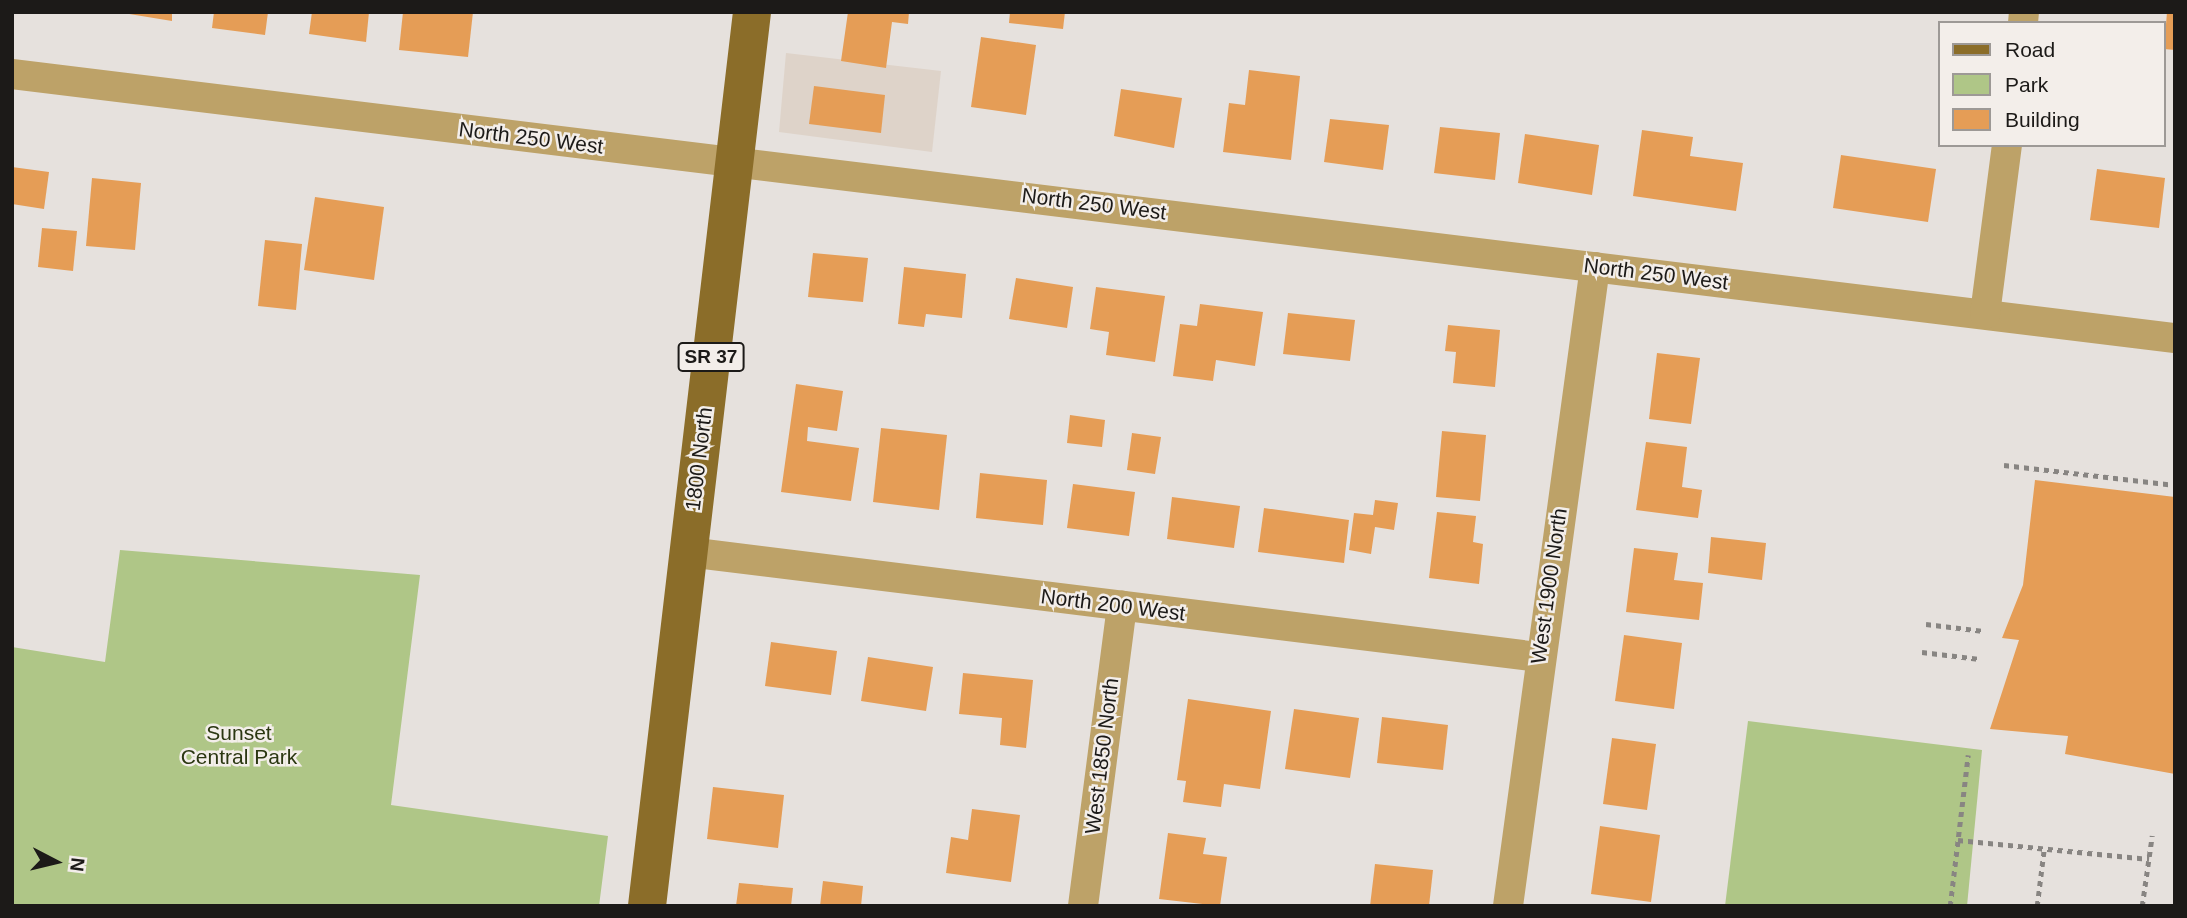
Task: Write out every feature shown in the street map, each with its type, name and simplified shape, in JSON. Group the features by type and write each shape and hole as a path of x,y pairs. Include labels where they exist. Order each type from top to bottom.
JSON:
{"main road":[{"name":"1800 North","path":"647,906 752,12"}],"street":[{"name":"North 250 West","path":"12,74 2175,338"},
{"path":"1985,314 2007,147"},
{"name":"West 1900 North","path":"1508,906 1538,657 1595,267"},
{"name":"North 200 West","path":"688,552 1538,657"},
{"name":"West 1850 North","path":"1083,906 1122,606"}],"path":[{"path":"2004,465 2175,485"},
{"path":"1926,624 1984,631"},
{"path":"1923,652 1980,659"},
{"path":"1951,906 1968,755"},
{"path":"2142,906 2152,836"},
{"path":"1958,840 2149,859"},
{"path":"2037,906 2044,849"}],"shaded area":[{"path":"786,53 941,71 932,152 779,132"}],"green space":[{"name":"Sunset Central Park","path":"120,550 420,575 391,805 608,836 599,906 12,906 12,647 105,662"},
{"path":"1748,721 1982,750 1967,906 1725,906"}],"building":[{"path":"117,12 172,12 172,21"},
{"path":"214,12 268,12 265,35 212,28"},
{"path":"312,12 369,12 366,42 309,34"},
{"path":"403,12 473,12 468,57 399,50"},
{"path":"848,12 909,12 908,24 892,22 886,68 841,61"},
{"path":"1010,12 1065,12 1063,29 1009,23"},
{"path":"2167,12 2175,12 2175,50 2166,49"},
{"path":"981,37 1036,45 1026,115 971,107"},
{"path":"1249,70 1300,76 1291,160 1223,152 1229,103 1245,105"},
{"path":"814,86 885,95 881,133 809,124"},
{"path":"1121,89 1182,98 1174,148 1114,136"},
{"path":"1330,119 1389,125 1383,170 1324,162"},
{"path":"1440,127 1500,133 1495,180 1434,173"},
{"path":"1642,130 1693,137 1690,156 1743,163 1736,211 1633,196"},
{"path":"1525,134 1599,145 1592,195 1518,183"},
{"path":"1841,155 1936,169 1928,222 1833,208"},
{"path":"12,167 49,172 44,209 12,204"},
{"path":"2097,169 2165,178 2159,228 2090,220"},
{"path":"92,178 141,183 135,250 86,246"},
{"path":"315,197 384,207 374,280 304,270"},
{"path":"42,228 77,231 73,271 38,267"},
{"path":"265,240 302,244 296,310 258,306"},
{"path":"813,253 868,258 863,302 808,297"},
{"path":"904,267 966,274 962,318 926,314 924,327 898,324"},
{"path":"1016,278 1073,287 1067,328 1009,319"},
{"path":"1096,287 1165,296 1155,362 1106,355 1109,332 1090,329"},
{"path":"1200,304 1263,312 1255,366 1216,360 1213,381 1173,376 1180,324 1197,326"},
{"path":"1288,313 1355,320 1350,361 1283,354"},
{"path":"1448,325 1500,330 1495,387 1453,383 1456,352 1445,351"},
{"path":"1657,353 1700,358 1691,424 1649,419"},
{"path":"796,384 843,391 837,431 808,427 807,441 859,448 851,501 781,492"},
{"path":"1070,415 1105,420 1102,447 1067,443"},
{"path":"881,428 947,435 939,510 873,502"},
{"path":"1442,431 1486,435 1480,501 1436,497"},
{"path":"1132,433 1161,437 1155,474 1127,470"},
{"path":"1646,442 1687,447 1682,487 1702,490 1698,518 1636,510"},
{"path":"980,473 1047,480 1043,525 976,518"},
{"path":"2035,480 2175,497 2175,774 2065,754 2068,736 1990,729 2019,640 2002,638 2023,585"},
{"path":"1073,484 1135,492 1129,536 1067,528"},
{"path":"1172,497 1240,506 1234,548 1167,539"},
{"path":"1375,500 1398,503 1394,530 1375,527 1371,554 1349,550 1354,513 1373,515"},
{"path":"1264,508 1349,520 1344,563 1258,552"},
{"path":"1437,512 1476,516 1473,542 1483,544 1479,584 1429,578"},
{"path":"1711,537 1766,543 1762,580 1708,573"},
{"path":"1634,548 1678,553 1674,580 1703,583 1699,620 1626,612"},
{"path":"1624,635 1682,643 1674,709 1615,701"},
{"path":"771,642 837,651 831,695 765,686"},
{"path":"868,657 933,667 926,711 861,701"},
{"path":"963,673 1033,680 1026,748 1000,745 1002,718 959,714"},
{"path":"1188,699 1271,711 1260,789 1224,784 1221,807 1183,802 1186,781 1177,780"},
{"path":"1294,709 1359,718 1350,778 1285,769"},
{"path":"1382,717 1448,725 1443,770 1377,763"},
{"path":"1612,738 1656,744 1647,810 1603,804"},
{"path":"713,787 784,795 778,848 707,839"},
{"path":"972,809 1020,815 1011,882 946,873 951,837 968,840"},
{"path":"1600,826 1660,835 1651,902 1591,894"},
{"path":"1168,833 1206,838 1203,854 1227,857 1220,906 1159,899"},
{"path":"1375,864 1433,870 1429,906 1370,906"},
{"path":"823,881 863,886 861,906 820,906"},
{"path":"739,883 793,888 791,906 736,906"}]}
